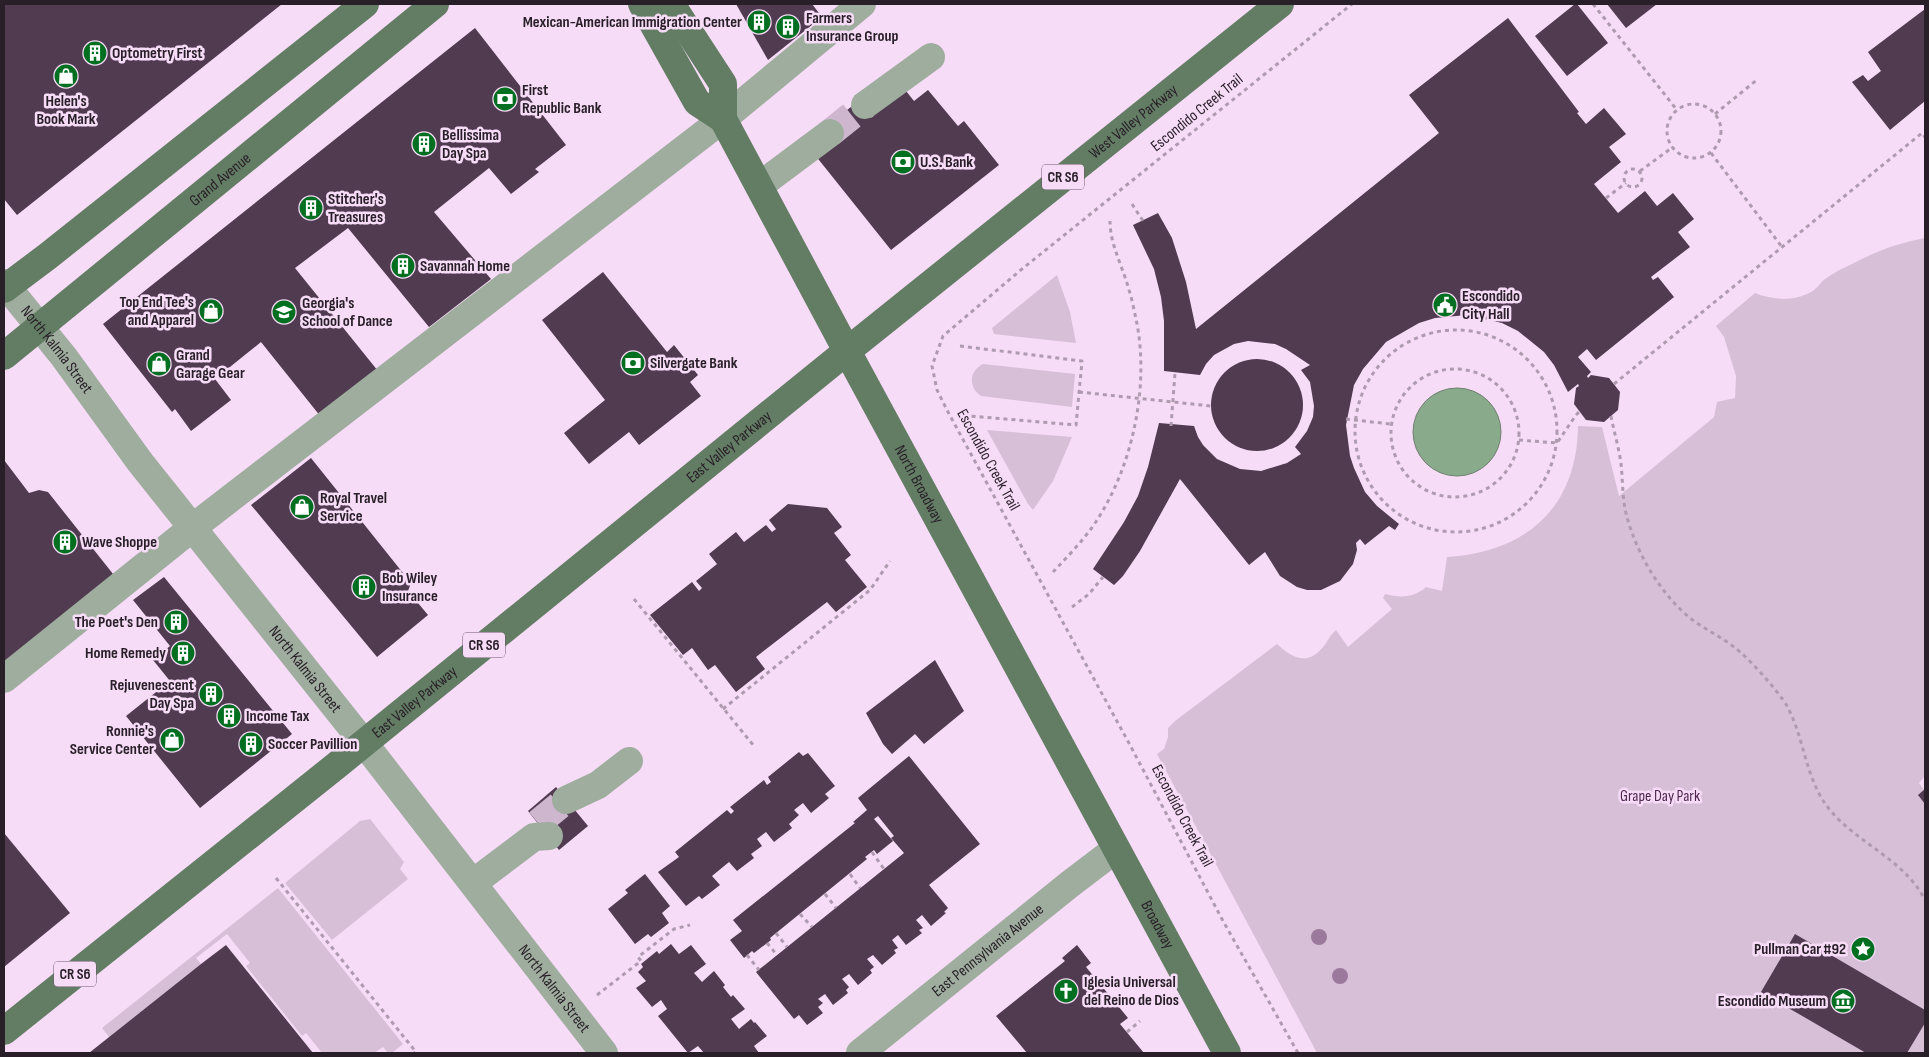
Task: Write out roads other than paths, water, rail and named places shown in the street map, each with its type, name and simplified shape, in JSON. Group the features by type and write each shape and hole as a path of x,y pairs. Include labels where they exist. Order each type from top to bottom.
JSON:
{"main road":[{"path":"5,286 48,256 365,4"},
{"name":"Grand Avenue","path":"4,356 435,4"},
{"name":"North Broadway","path":"642,4 697,102 723,119"},
{"name":"North Broadway","path":"671,4 722,84 723,119 1116,849"},
{"name":"West Valley Parkway","path":"847,351 1280,4"},
{"name":"East Valley Parkway","path":"4,1031 364,743 847,351"},
{"name":"Broadway","path":"1116,849 1227,1053"}],"street":[{"path":"4,679 192,528 723,119 862,4"},
{"path":"865,106 930,57"},
{"path":"759,186 830,133"},
{"name":"North Kalmia Street","path":"5,286 64,357 140,462 364,743 604,1053"},
{"path":"572,806 629,761"},
{"path":"473,884 540,832"},
{"name":"East Pennsylvania Avenue","path":"860,1053 1116,849"}],"tunnel":[{"path":"830,133 865,105"},
{"path":"538,823 566,800"}],"place":[{"name":"Mexican-American Immigration Center","path":"759,22"},
{"name":"Farmers Insurance Group","path":"788,27"},
{"name":"Optometry First","path":"95,53"},
{"name":"Helen's Book Mark","path":"66,76"},
{"name":"First Republic Bank","path":"505,99"},
{"name":"Bellissima Day Spa","path":"424,144"},
{"name":"U.S. Bank","path":"903,162"},
{"name":"Stitcher's Treasures","path":"311,208"},
{"name":"Savannah Home","path":"403,266"},
{"name":"Escondido City Hall","path":"1445,305"},
{"name":"Top End Tee's and Apparel","path":"211,311"},
{"name":"Georgia's School of Dance","path":"284,312"},
{"name":"Silvergate Bank","path":"633,363"},
{"name":"Grand Garage Gear","path":"159,364"},
{"name":"Royal Travel Service","path":"302,507"},
{"name":"Wave Shoppe","path":"65,542"},
{"name":"Bob Wiley Insurance","path":"364,587"},
{"name":"The Poet's Den","path":"176,622"},
{"name":"Home Remedy","path":"183,653"},
{"name":"Rejuvenescent Day Spa","path":"211,694"},
{"name":"Income Tax","path":"229,716"},
{"name":"Ronnie's Service Center","path":"172,740"},
{"name":"Soccer Pavillion","path":"251,744"},
{"name":"Pullman Car #92","path":"1863,949"},
{"name":"Iglesia Universal del Reino de Dios","path":"1066,991"},
{"name":"Escondido Museum","path":"1843,1001"}],"park label":[{"name":"Grape Day Park","path":"1660,796"}]}
